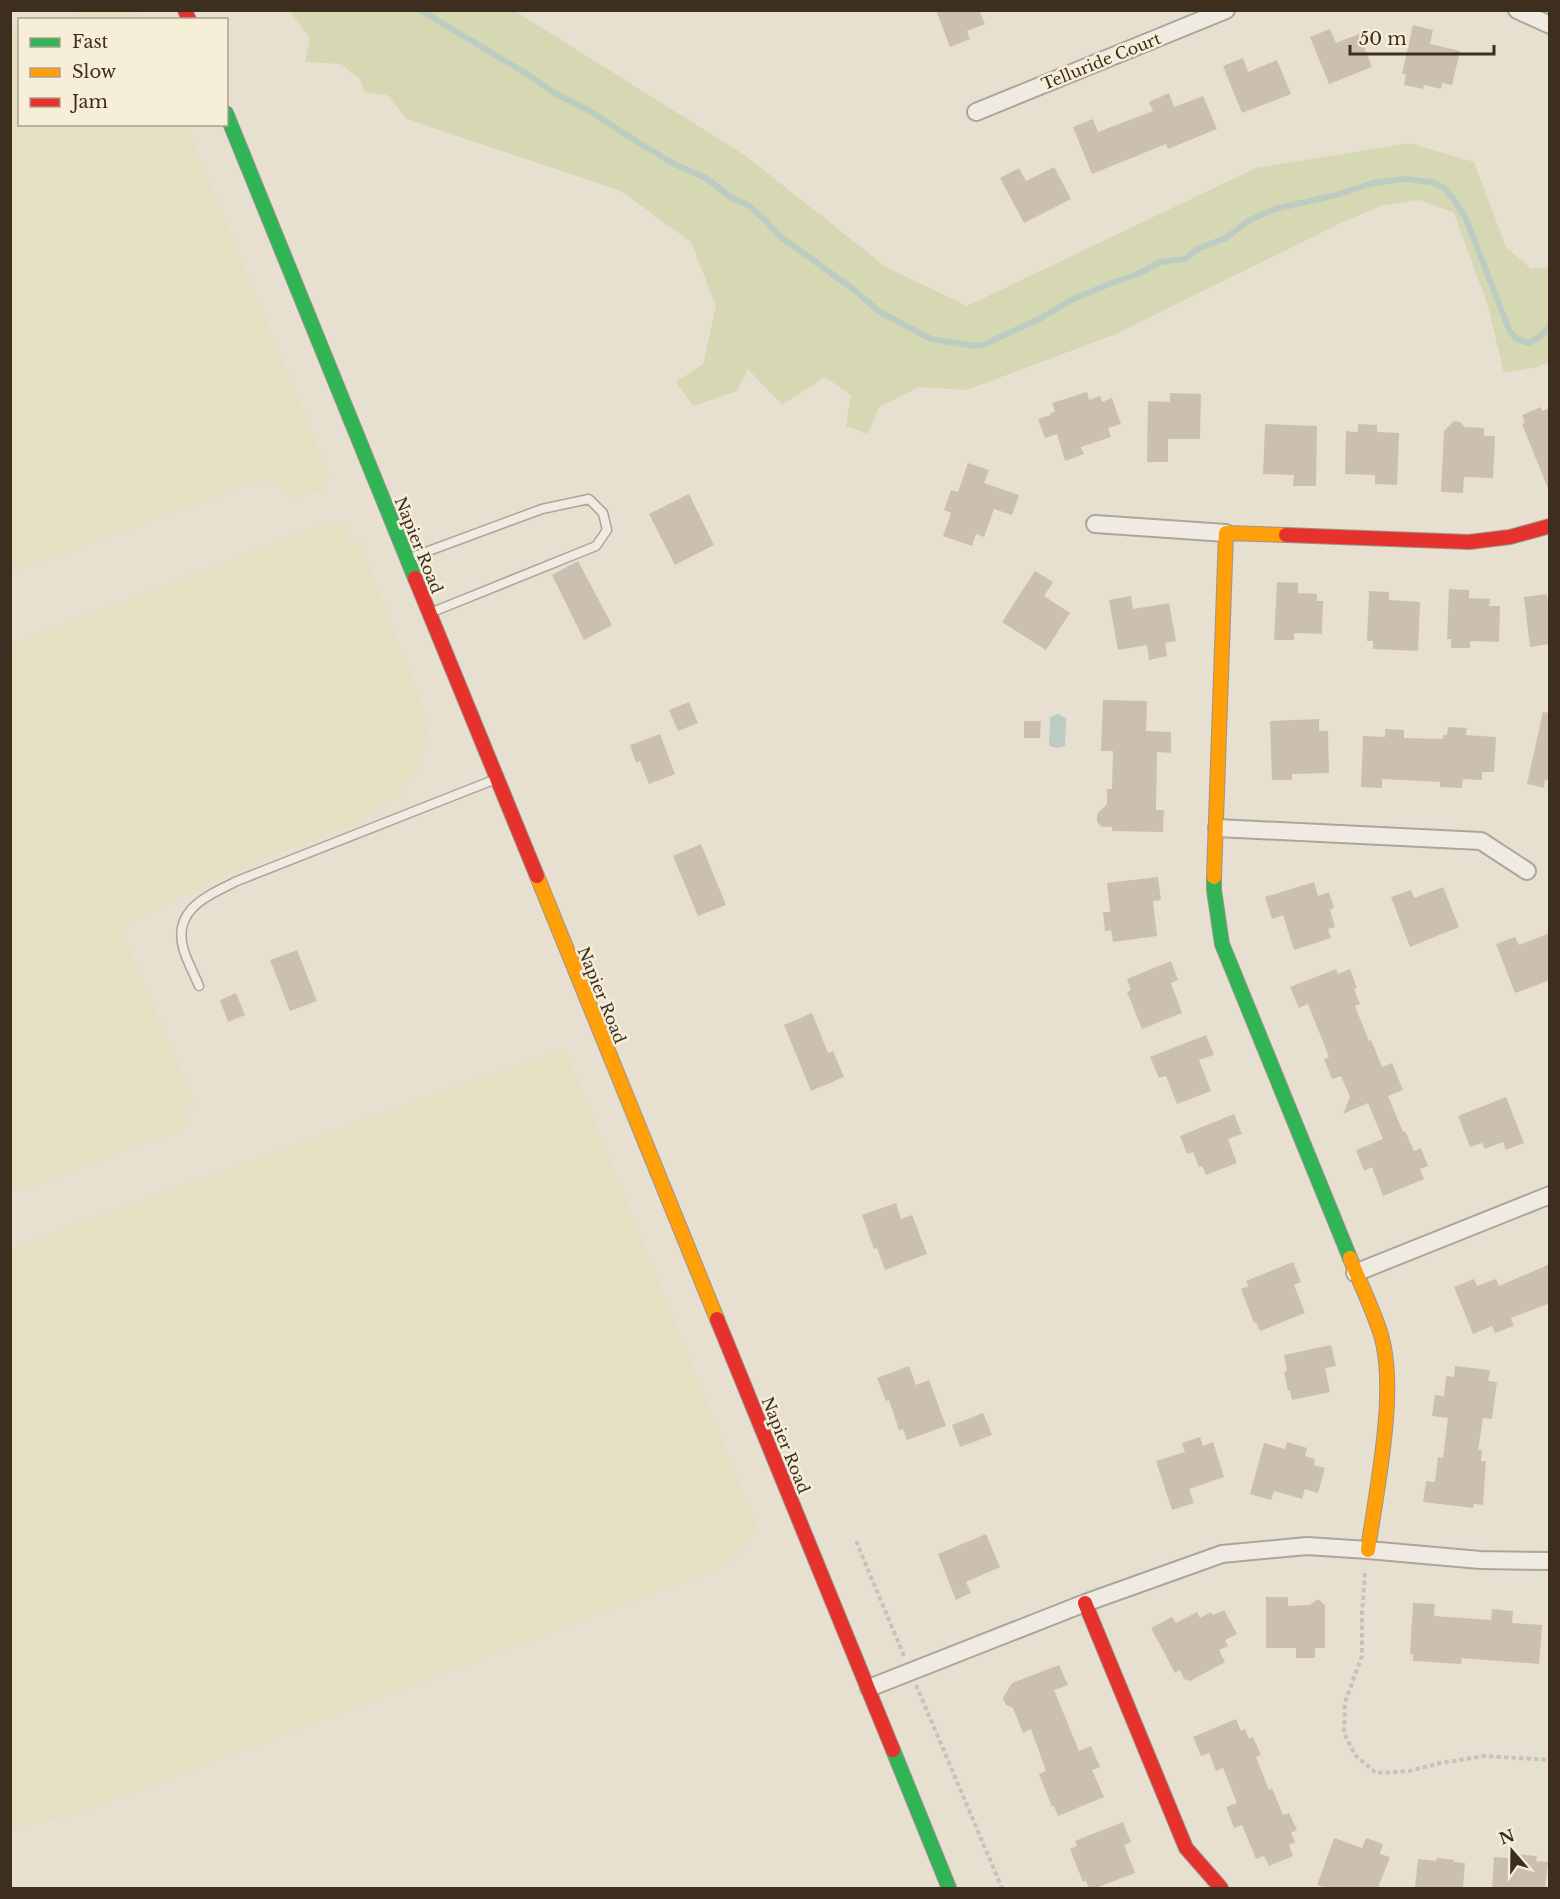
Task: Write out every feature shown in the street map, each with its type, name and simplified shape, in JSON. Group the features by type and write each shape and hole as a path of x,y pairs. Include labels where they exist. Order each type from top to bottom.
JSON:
{"street":[{"name":"Telluride Court","path":"976,112 1226,10"},
{"path":"1517,10 1550,25"},
{"name":"Napier Road","path":"228,118 949,1888"},
{"path":"1095,525 1226,533 1469,542 1502,540 1550,526"},
{"path":"1226,533 1214,890 1222,944 1381,1335 1386,1368 1384,1429 1368,1550"},
{"path":"1217,828 1481,841 1527,871"},
{"path":"1356,1273 1550,1195"},
{"path":"869,1688 1085,1603 1222,1554 1307,1546 1480,1560 1550,1561"},
{"path":"1085,1603 1186,1848 1221,1888"}],"lane":[{"path":"407,559 542,509 589,499 603,513 607,530 596,546 429,614"},
{"path":"199,986 184,951 180,934 183,920 192,909 212,894 496,779"}],"path":[{"path":"856,1540 1002,1888"},
{"path":"1365,1573 1362,1656 1345,1702 1344,1733 1355,1755 1376,1773 1409,1771 1440,1763 1485,1756 1550,1760"}],"shaded area":[{"path":"86,11 137,11 142,18 56,18"},
{"path":"18,27 18,126 186,126 329,474 323,490 292,498 281,486 266,478 11,572 10,30"},
{"path":"342,521 350,543 359,540 423,707 428,735 421,762 400,793 361,821 233,871 120,928 195,1103 183,1110 189,1126 11,1194 11,645 331,522"},
{"path":"1058,714 1066,718 1065,746 1057,748 1049,746 1050,717"},
{"path":"565,1048 758,1530 726,1565 73,1815 11,1829 11,1248"}],"green space":[{"path":"290,11 515,11 746,156 886,267 967,306 1256,168 1409,143 1474,162 1506,247 1531,269 1549,267 1549,362 1537,367 1504,373 1488,306 1454,213 1420,200 1384,205 1347,220 1116,334 967,390 919,387 879,407 868,434 846,426 851,395 825,377 782,405 748,369 737,391 693,406 676,382 703,364 716,306 691,242 621,191 407,119 387,95 364,92 361,80 341,64 305,62 310,38"}],"building":[{"path":"936,10 979,10 985,24 967,31 970,39 950,47"},
{"path":"1413,25 1433,30 1430,44 1460,51 1452,85 1442,83 1441,89 1424,85 1423,89 1404,85 1406,74 1402,74"},
{"path":"1330,29 1336,43 1359,34 1372,67 1329,84 1310,37"},
{"path":"1243,58 1248,72 1277,60 1291,94 1242,113 1223,66"},
{"path":"1169,93 1174,107 1203,96 1217,129 1168,149 1166,144 1092,174 1073,127 1093,119 1098,132 1153,111 1149,102"},
{"path":"1054,167 1071,199 1024,223 1000,178 1019,168 1026,181"},
{"path":"1087,392 1089,400 1100,396 1102,402 1112,398 1121,424 1108,428 1111,437 1081,447 1084,454 1065,461 1057,434 1045,438 1038,419 1055,412 1052,403"},
{"path":"1170,393 1201,394 1200,439 1168,439 1168,462 1147,462 1148,401 1170,402"},
{"path":"1541,407 1542,411 1550,408 1549,491 1522,424 1525,423 1522,415"},
{"path":"1454,421 1460,422 1465,427 1484,428 1484,436 1495,436 1493,478 1464,477 1463,493 1441,492 1444,431"},
{"path":"1265,424 1317,426 1316,486 1293,486 1294,475 1263,474"},
{"path":"1358,424 1377,425 1377,432 1399,433 1397,485 1375,484 1375,475 1345,474 1346,431 1358,432"},
{"path":"968,463 989,470 984,483 1019,495 1012,515 994,509 984,537 976,534 972,546 943,536 951,513 944,510 951,490 958,492"},
{"path":"689,494 714,545 675,565 649,514"},
{"path":"578,561 612,625 584,640 552,575"},
{"path":"1035,571 1053,582 1044,596 1070,613 1046,650 1002,622"},
{"path":"1277,582 1298,583 1298,593 1317,594 1317,601 1323,601 1322,634 1294,633 1294,640 1274,640"},
{"path":"1449,589 1469,590 1469,598 1490,599 1489,606 1500,606 1499,642 1470,641 1470,648 1451,648 1451,639 1447,639"},
{"path":"1369,591 1389,592 1389,600 1420,602 1418,651 1373,649 1373,641 1367,641"},
{"path":"1547,594 1548,604 1550,604 1550,644 1530,647 1524,597"},
{"path":"1131,596 1133,609 1169,603 1176,641 1165,643 1167,656 1149,660 1147,645 1118,650 1109,600"},
{"path":"1103,700 1147,701 1146,731 1171,732 1171,753 1157,752 1156,810 1164,810 1163,832 1112,831 1112,827 1102,827 1097,822 1097,814 1107,804 1107,789 1112,789 1113,751 1101,751"},
{"path":"689,702 698,723 678,731 669,710"},
{"path":"1543,712 1550,713 1550,781 1545,780 1544,788 1527,784"},
{"path":"1319,719 1319,731 1328,731 1329,773 1292,774 1292,780 1272,780 1270,721"},
{"path":"1024,721 1041,721 1040,738 1024,738"},
{"path":"1448,727 1467,728 1466,735 1496,737 1494,772 1482,772 1482,780 1463,779 1462,788 1440,787 1440,782 1382,779 1382,788 1361,787 1363,736 1385,737 1385,729 1404,730 1404,738 1443,739 1443,735 1447,735"},
{"path":"660,734 675,774 649,784 640,761 636,763 630,745"},
{"path":"701,844 726,905 698,916 673,856"},
{"path":"1158,877 1161,900 1153,901 1157,936 1113,942 1111,930 1105,931 1103,912 1110,912 1107,883"},
{"path":"1314,882 1318,896 1329,892 1334,908 1330,910 1335,927 1328,929 1331,938 1294,950 1283,915 1272,919 1265,897"},
{"path":"1443,887 1459,927 1410,947 1391,897 1411,890 1414,898"},
{"path":"1550,933 1550,980 1515,993 1496,944 1515,937 1519,945"},
{"path":"297,950 317,1001 290,1011 270,960"},
{"path":"1171,961 1178,980 1171,983 1182,1013 1142,1029 1127,992 1131,990 1127,979"},
{"path":"1336,969 1338,974 1350,969 1360,1004 1355,1006 1369,1041 1371,1040 1382,1067 1392,1063 1403,1090 1388,1096 1403,1132 1405,1131 1414,1151 1421,1148 1428,1166 1420,1169 1424,1179 1383,1196 1372,1167 1364,1171 1356,1150 1383,1139 1368,1103 1343,1114 1350,1097 1341,1076 1332,1079 1324,1059 1329,1057 1308,1004 1299,1008 1290,987"},
{"path":"236,993 245,1015 228,1022 220,1000"},
{"path":"812,1013 828,1053 833,1051 844,1077 811,1091 784,1025"},
{"path":"1206,1035 1214,1055 1199,1060 1211,1091 1177,1104 1166,1076 1159,1078 1150,1057"},
{"path":"1506,1097 1524,1143 1506,1150 1503,1142 1485,1149 1482,1143 1470,1147 1458,1116"},
{"path":"1234,1114 1242,1134 1228,1139 1237,1163 1206,1175 1202,1166 1199,1167 1193,1152 1187,1154 1180,1136"},
{"path":"896,1203 901,1219 912,1215 927,1254 885,1270 877,1248 874,1249 862,1215"},
{"path":"1293,1262 1301,1282 1294,1285 1305,1313 1260,1331 1256,1322 1254,1323 1241,1289 1249,1286 1246,1281"},
{"path":"1550,1264 1550,1303 1511,1318 1514,1326 1495,1333 1492,1326 1473,1334 1454,1287 1474,1279 1477,1286 1496,1279 1499,1286"},
{"path":"1331,1345 1336,1366 1325,1368 1330,1392 1292,1400 1284,1372 1287,1371 1284,1355"},
{"path":"909,1366 916,1385 929,1380 946,1426 907,1440 903,1429 899,1430 889,1400 886,1401 877,1378"},
{"path":"1455,1366 1490,1370 1488,1381 1497,1382 1492,1419 1483,1418 1478,1450 1482,1450 1481,1461 1486,1461 1483,1505 1474,1504 1473,1508 1423,1502 1426,1481 1435,1482 1438,1457 1443,1458 1448,1418 1432,1416 1435,1395 1444,1396 1446,1376 1454,1377"},
{"path":"983,1413 992,1435 960,1447 952,1425"},
{"path":"1200,1437 1203,1446 1213,1442 1224,1477 1189,1489 1194,1503 1172,1510 1156,1461 1185,1452 1182,1443"},
{"path":"1287,1442 1307,1448 1305,1456 1315,1459 1314,1465 1325,1468 1318,1493 1305,1489 1302,1499 1274,1491 1271,1500 1250,1494 1264,1443 1285,1449"},
{"path":"986,1534 1000,1567 966,1582 971,1593 956,1600 938,1554"},
{"path":"1266,1597 1288,1597 1288,1606 1310,1605 1318,1599 1325,1605 1325,1648 1315,1648 1315,1658 1296,1658 1296,1648 1266,1648"},
{"path":"1413,1603 1435,1604 1434,1616 1491,1620 1492,1609 1513,1611 1512,1623 1542,1625 1539,1664 1462,1658 1461,1664 1413,1661 1413,1654 1410,1654"},
{"path":"1224,1610 1237,1634 1225,1640 1228,1646 1219,1650 1225,1662 1190,1681 1184,1679 1180,1670 1175,1673 1151,1628 1172,1617 1176,1623 1197,1612 1200,1618 1211,1612 1213,1615"},
{"path":"1059,1665 1068,1685 1054,1690 1079,1751 1091,1746 1100,1767 1092,1770 1104,1797 1058,1816 1039,1774 1046,1771 1031,1729 1023,1733 1013,1708 1006,1705 1003,1698 1012,1683"},
{"path":"1236,1719 1241,1731 1245,1729 1249,1739 1253,1737 1261,1755 1256,1757 1269,1790 1272,1788 1283,1815 1289,1813 1297,1830 1291,1833 1295,1842 1289,1845 1293,1856 1269,1866 1264,1856 1256,1859 1242,1825 1234,1828 1226,1807 1237,1803 1223,1768 1216,1771 1209,1753 1201,1756 1193,1737"},
{"path":"1123,1822 1131,1842 1124,1845 1135,1873 1096,1888 1089,1888 1086,1881 1083,1882 1070,1849 1077,1846 1075,1841"},
{"path":"1334,1838 1362,1848 1366,1838 1383,1844 1380,1854 1390,1857 1378,1888 1328,1888 1317,1885"},
{"path":"1518,1854 1537,1856 1536,1861 1548,1862 1545,1888 1492,1888 1494,1857 1518,1859"},
{"path":"1437,1858 1465,1863 1463,1888 1415,1888 1418,1859 1436,1861"}],"waterway":[{"path":"420,10 556,94 590,111 672,163 706,178 732,198 748,205 781,237 853,289 880,312 931,339 974,346 983,345 1041,318 1071,300 1138,274 1160,262 1185,259 1199,248 1226,238 1248,221 1275,209 1340,194 1373,183 1405,179 1432,182 1444,188 1453,198 1466,219 1510,332 1518,339 1529,343 1550,327"}],"traffic: fast":[{"path":"228,118 415,578"},
{"path":"1214,877 1222,944 1350,1258"},
{"path":"893,1750 949,1888"}],"traffic: slow":[{"path":"1214,877 1226,533 1286,535"},
{"path":"537,876 717,1319"},
{"path":"1350,1258 1381,1335 1386,1358 1384,1441 1368,1550"}],"traffic: jam":[{"path":"185,10 188,18"},
{"path":"1286,535 1469,542 1510,537 1550,526"},
{"path":"415,578 537,876"},
{"path":"717,1319 893,1750"},
{"path":"1085,1603 1186,1848 1221,1888"}]}
